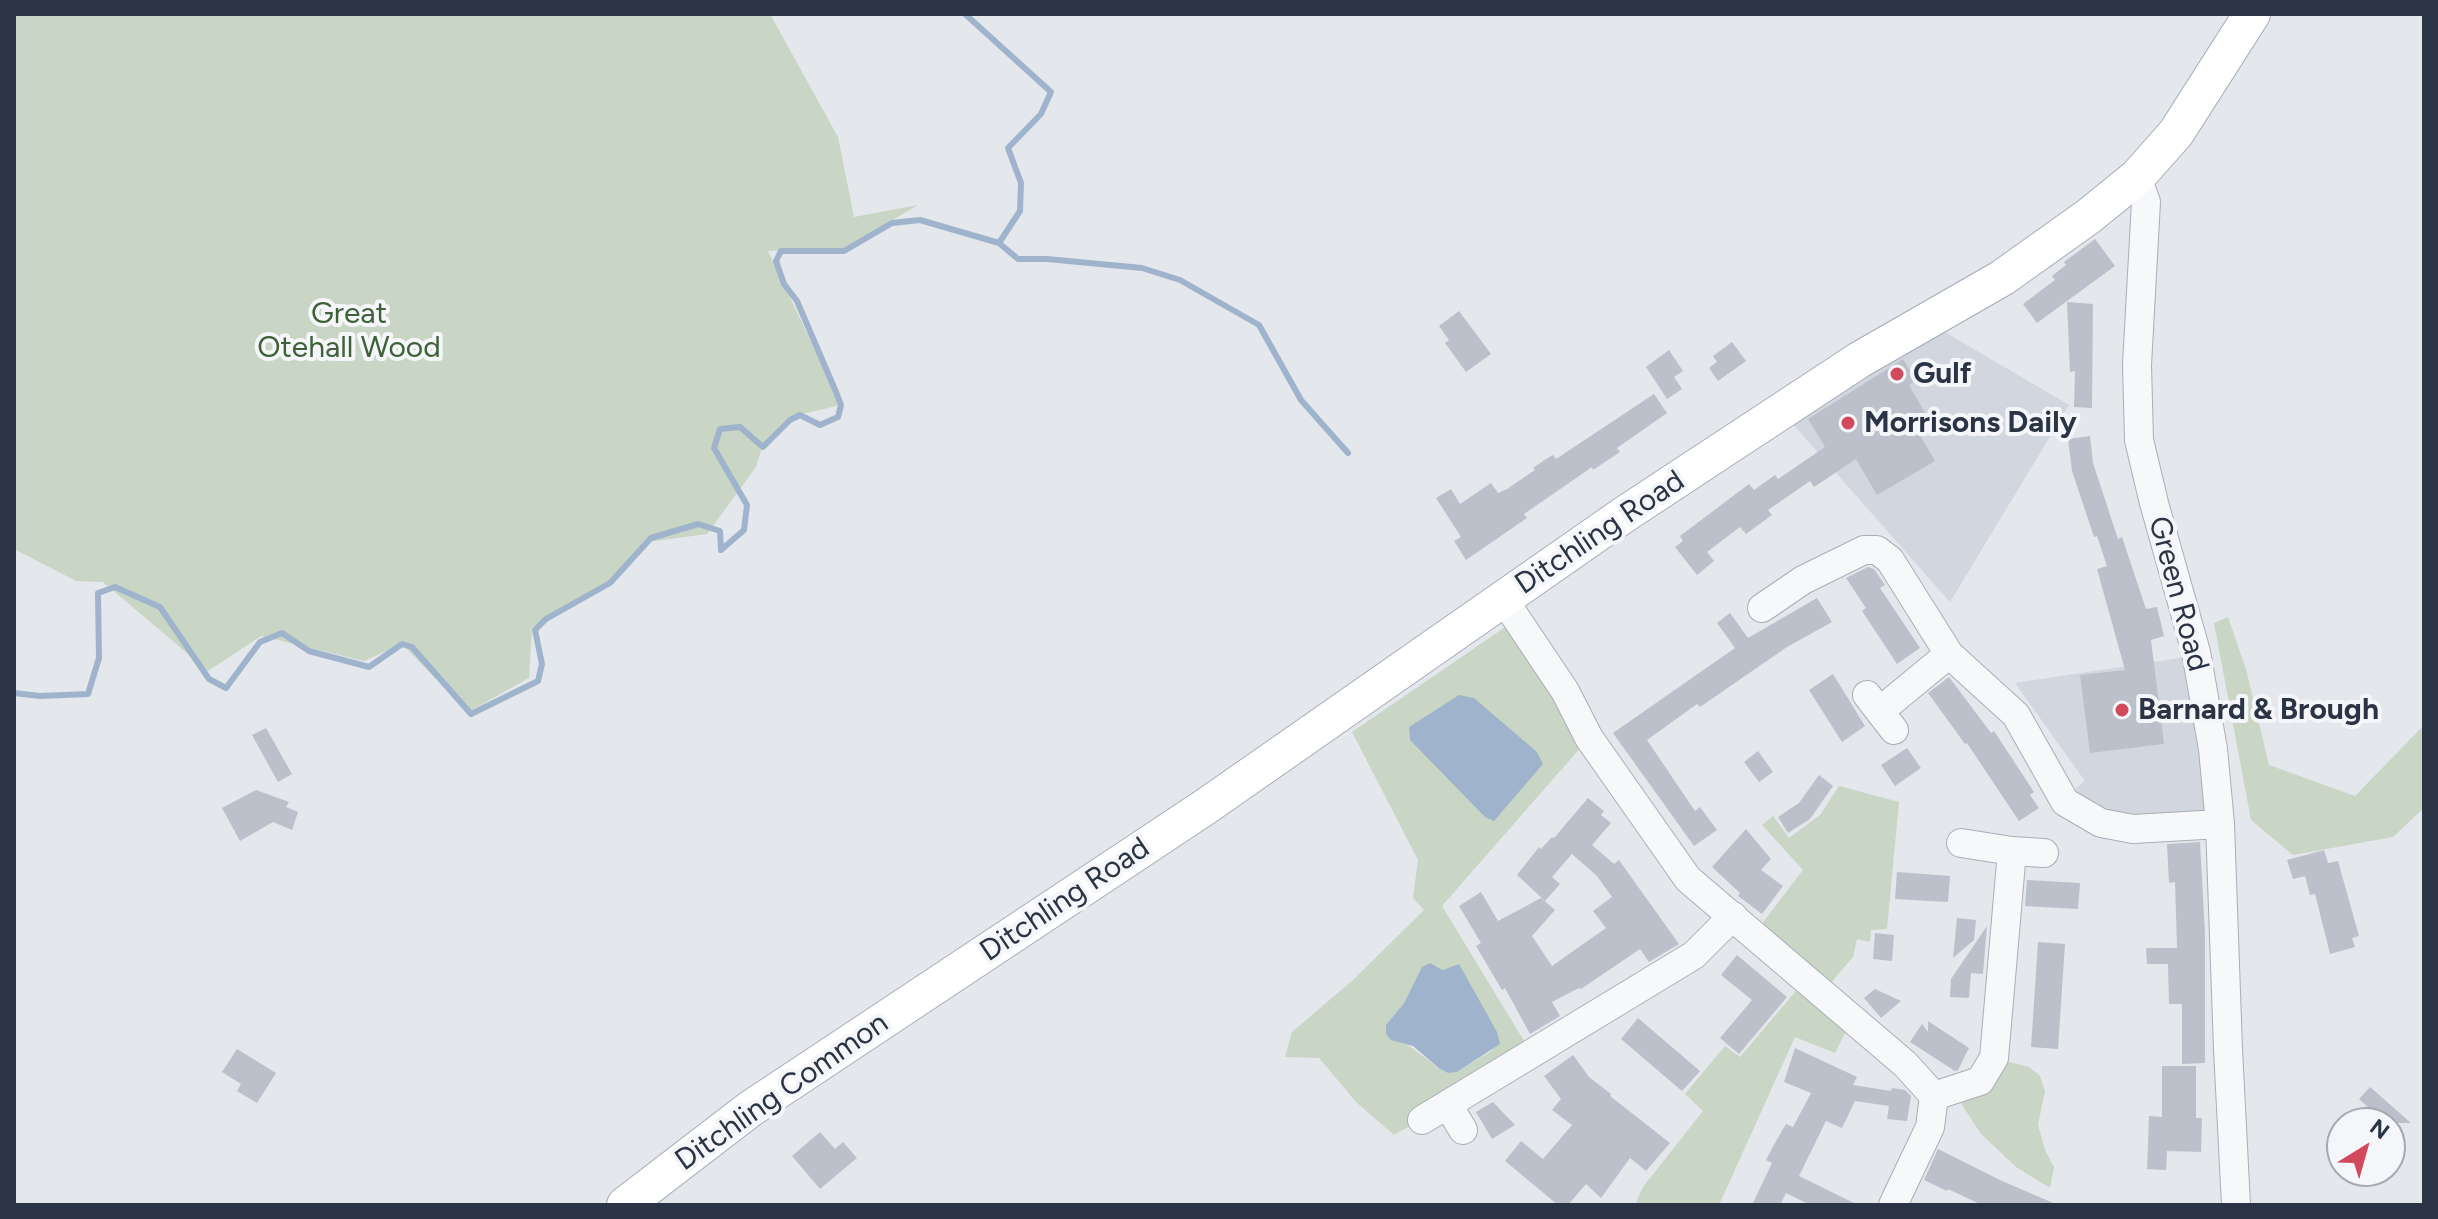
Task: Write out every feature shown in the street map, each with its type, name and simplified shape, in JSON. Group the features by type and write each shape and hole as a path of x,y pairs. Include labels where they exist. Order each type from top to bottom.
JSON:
{"main road":[{"name":"Ditchling Road","path":"901,1009 1205,807 1625,514 1805,394 2002,278 2089,216 2137,177 2176,133 2252,14"},
{"name":"Ditchling Common","path":"625,1205 750,1109 901,1009"}],"street":[{"name":"Green Road","path":"2137,177 2146,202 2137,365 2139,440 2196,652 2213,749 2220,824 2236,1205"},
{"path":"1762,608 1803,580 1864,550 1877,550 1890,560 1949,654 2016,715 2065,802 2101,823 2133,829 2220,824"},
{"path":"1504,600 1565,691 1589,738 1688,879 1905,1064 1934,1096 1930,1127 1893,1205"},
{"path":"1880,712 1949,654"},
{"path":"1961,843 2044,853"},
{"path":"1934,1096 1980,1081 1994,1058 2012,851"},
{"path":"1422,1120 1694,955 1733,916"},
{"path":"1448,1105 1463,1130"}],"shaded area":[{"path":"1943,331 2069,405 1950,602 1791,422"},
{"path":"2186,657 2209,809 2126,821 2083,797 2075,789 2085,781 2015,683"}],"green space":[{"name":"Great Otehall Wood","path":"14,14 770,14 838,137 854,217 918,205 844,249 768,251 841,405 789,417 763,444 756,467 707,534 648,542 608,581 532,628 529,678 468,712 402,644 364,661 261,636 208,671 103,582 76,581 14,549"},
{"path":"2228,617 2246,669 2269,765 2355,796 2424,725 2424,808 2393,837 2293,855 2251,820 2214,623"},
{"path":"1517,619 1589,738 1442,906 1532,1054 1394,1135 1356,1102 1319,1058 1285,1057 1292,1032 1353,980 1424,910 1413,898 1418,860 1352,732","holes":["1437,966 1443,970 1493,1050 1457,1072 1448,1073 1404,1042 1386,1025 1404,1003 1422,968"]},
{"path":"1839,786 1899,802 1887,929 1871,930 1870,942 1857,939 1853,957 1823,992 1852,1019 1835,1053 1795,1037 1719,1205 1635,1205 1643,1187 1703,1111 1685,1094 1725,1046 1740,1057 1806,979 1754,934 1803,870 1762,825 1773,816 1789,838 1820,815"},
{"path":"1994,1058 2029,1067 2040,1076 2045,1091 2038,1125 2054,1167 2050,1188 2016,1167 1981,1134 1952,1090"}],"water":[{"path":"1459,695 1474,698 1537,752 1543,764 1494,821 1485,817 1410,740 1409,727"},
{"path":"1430,963 1443,970 1459,964 1497,1032 1500,1044 1457,1072 1448,1073 1440,1069 1413,1046 1391,1040 1386,1034 1386,1025 1404,1003 1422,967"}],"building":[{"path":"2095,239 2115,266 2037,323 2023,304 2055,280 2052,276 2066,265 2064,262"},
{"path":"2067,302 2093,304 2092,408 2074,407 2075,371 2070,372"},
{"path":"1459,311 1491,354 1466,372 1445,343 1449,340 1439,326"},
{"path":"1732,342 1746,361 1718,381 1709,368 1717,362 1713,356"},
{"path":"1669,350 1683,371 1674,377 1682,389 1667,399 1646,367"},
{"path":"1903,359 1916,381 1909,385 1932,425 1918,432 1935,461 1877,495 1856,459 1814,487 1810,481 1768,510 1772,515 1746,534 1740,527 1707,552 1714,561 1697,575 1675,547 1683,541 1680,536 1749,484 1754,490 1775,475 1778,479 1825,447 1808,419"},
{"path":"1654,394 1667,413 1617,448 1620,452 1593,470 1592,467 1524,514 1527,518 1466,560 1454,541 1461,537 1436,498 1451,489 1460,504 1491,483 1498,493 1507,489 1546,459 1553,455 1556,459"},
{"path":"2090,436 2093,463 2118,539 2122,537 2146,609 2157,607 2164,636 2151,640 2164,744 2090,753 2080,675 2125,670 2097,569 2107,566 2072,471 2068,439"},
{"path":"1868,567 1874,569 1885,585 1880,588 1920,648 1897,664 1862,611 1866,608 1846,578"},
{"path":"1817,598 1832,622 1787,647 1700,707 1697,704 1647,740 1695,811 1700,807 1717,830 1694,846 1613,733 1735,648 1717,623 1730,613 1748,638"},
{"path":"1833,674 1865,726 1842,742 1809,690"},
{"path":"1949,677 1991,733 1994,731 2034,792 2030,795 2039,808 2019,821 1967,743 1928,693"},
{"path":"266,728 292,774 278,782 252,735"},
{"path":"1907,748 1921,768 1895,786 1881,765"},
{"path":"1758,751 1773,772 1759,782 1744,762"},
{"path":"1819,775 1833,786 1810,819 1788,833 1778,817 1799,803"},
{"path":"256,790 289,802 286,807 298,812 292,830 273,822 240,841 222,808"},
{"path":"1588,798 1604,811 1601,815 1611,823 1592,845 1614,864 1619,860 1679,944 1649,962 1640,949 1581,989 1552,1002 1560,1016 1530,1034 1505,988 1502,990 1476,946 1481,943 1459,906 1481,892 1498,921 1541,898 1555,910 1532,936 1552,966 1606,928 1593,911 1612,897 1597,876 1572,854 1552,877 1560,884 1545,901 1517,875 1539,847 1541,849 1554,838"},
{"path":"1746,829 1771,859 1761,870 1783,886 1762,914 1738,896 1740,893 1712,867"},
{"path":"2200,842 2205,933 2205,1063 2182,1064 2182,1004 2169,1004 2168,964 2147,964 2146,948 2177,948 2175,882 2169,883 2167,844"},
{"path":"2324,850 2328,863 2338,861 2359,936 2352,938 2355,947 2330,954 2315,894 2310,895 2305,876 2293,879 2287,860"},
{"path":"1897,872 1950,876 1948,902 1895,899"},
{"path":"2027,880 2080,883 2078,909 2025,906"},
{"path":"1957,918 1976,920 1974,940 1953,958"},
{"path":"1987,926 1983,974 1971,973 1969,998 1950,997 1951,979"},
{"path":"1875,933 1894,935 1892,961 1873,959"},
{"path":"2038,942 2065,944 2058,1049 2031,1047"},
{"path":"1737,955 1787,997 1739,1054 1720,1038 1752,1000 1721,975"},
{"path":"1875,989 1901,1001 1881,1018 1864,998"},
{"path":"1638,1018 1700,1071 1682,1091 1621,1039"},
{"path":"1928,1021 1969,1048 1958,1070 1910,1042 1922,1024 1928,1032"},
{"path":"1795,1048 1857,1077 1853,1085 1905,1090 1911,1096 1907,1121 1887,1119 1889,1106 1855,1101 1842,1128 1826,1121 1799,1176 1858,1205 1810,1205 1786,1193 1780,1205 1752,1205 1772,1163 1766,1160 1786,1124 1793,1127 1811,1093 1784,1082"},
{"path":"237,1049 276,1073 257,1103 237,1091 241,1084 222,1072"},
{"path":"1573,1055 1589,1077 1670,1143 1646,1171 1630,1158 1601,1198 1586,1184 1568,1205 1558,1205 1505,1161 1521,1141 1543,1159 1572,1125 1552,1110 1561,1099 1544,1076"},
{"path":"2162,1066 2196,1066 2196,1118 2202,1118 2201,1152 2167,1151 2166,1170 2147,1169 2149,1116 2162,1117"},
{"path":"2370,1087 2393,1107 2368,1107 2359,1099"},
{"path":"1493,1102 1515,1125 1492,1139 1476,1112"},
{"path":"820,1132 835,1149 843,1142 857,1158 820,1189 792,1156"},
{"path":"1938,1149 2058,1205 1982,1205 1947,1191 1924,1180"}],"waterway":[{"path":"965,14 1051,92 1041,114 1008,148 1021,183 1020,211 999,243"},
{"path":"14,693 40,696 88,694 99,658 98,593 115,587 160,607 209,679 226,688 260,642 282,633 309,651 369,667 402,644 412,647 471,714 538,681 542,664 535,630 546,619 610,583 651,538 698,524 720,531 721,550 744,530 747,505 714,448 720,429 740,427 763,447 790,420 800,415 820,425 838,417 841,405 836,392 797,301 784,284 776,261 781,251 844,251 892,223 920,220 999,243 1018,259 1142,268 1180,280 1259,325 1301,400 1348,453"}],"place":[{"name":"Gulf","path":"1897,374"},
{"name":"Morrisons Daily","path":"1848,423"},
{"name":"Barnard & Brough","path":"2122,710"}]}
